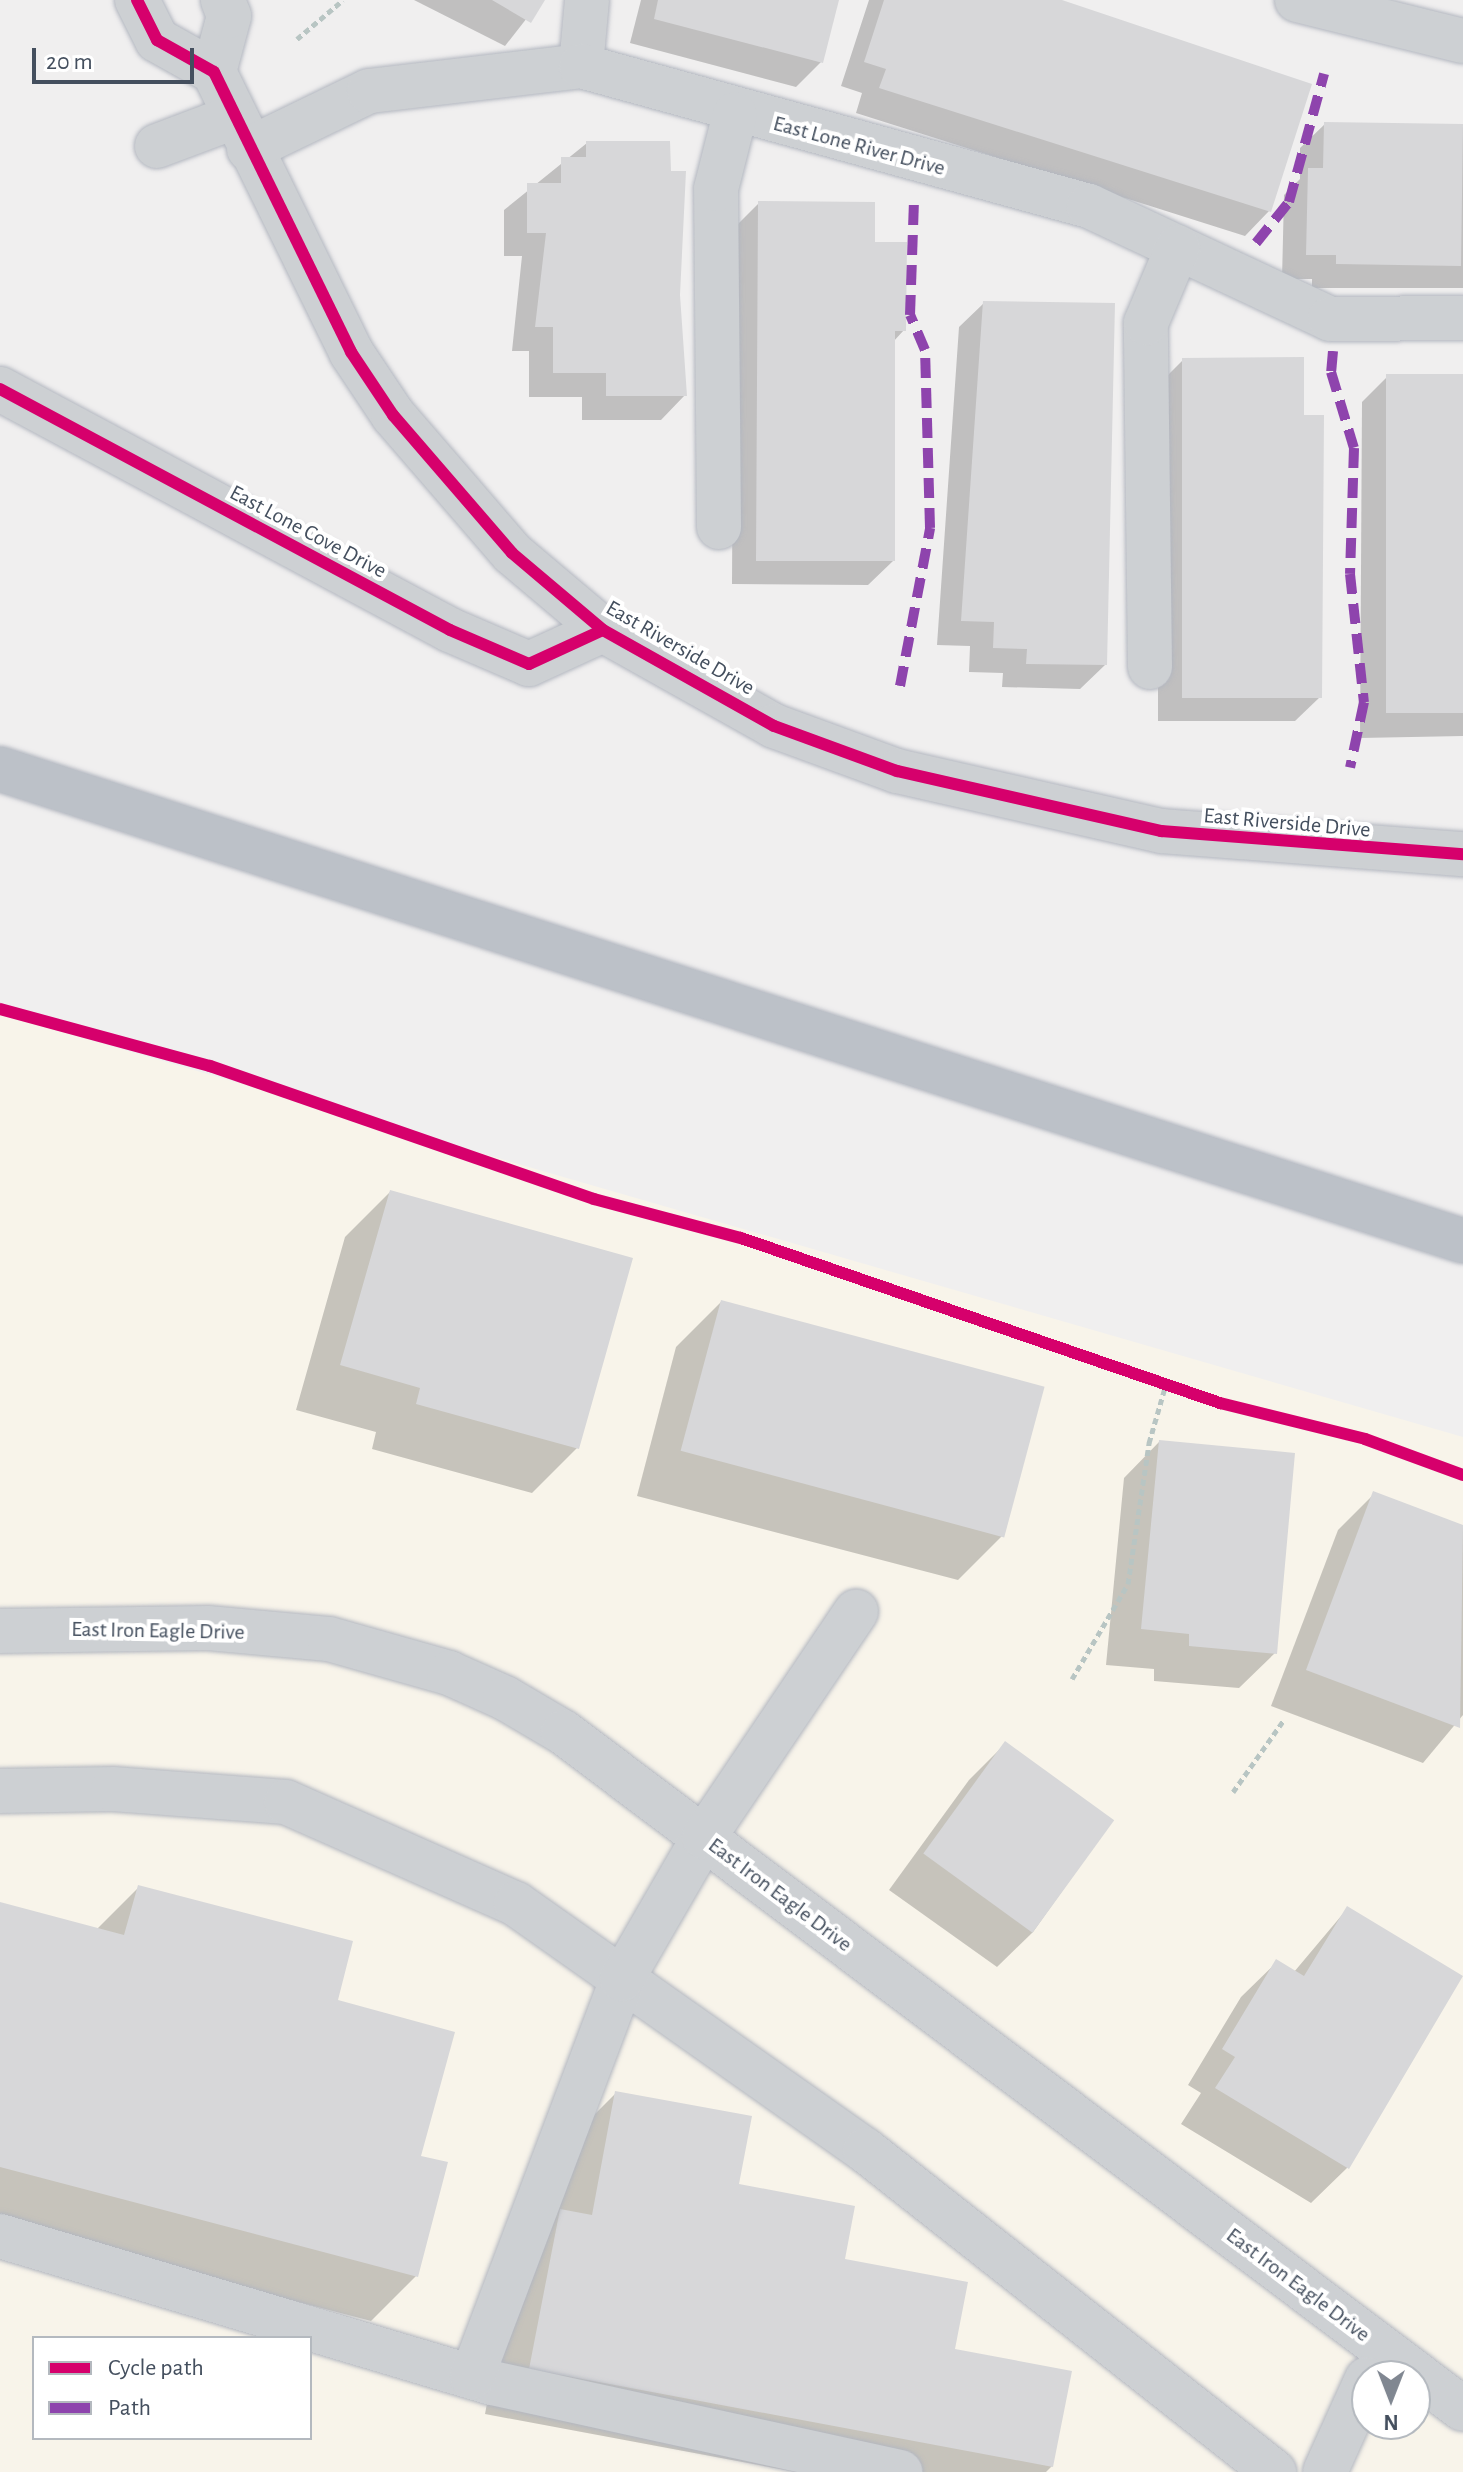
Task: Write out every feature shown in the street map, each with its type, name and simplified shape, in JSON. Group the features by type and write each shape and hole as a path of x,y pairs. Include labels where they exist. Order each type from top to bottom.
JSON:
{"highway":[{"path":"0,769 1463,1241"}],"street":[{"path":"137,0 157,40 214,72 229,16 223,0"},
{"path":"581,66 587,0"},
{"path":"1297,0 1463,41"},
{"name":"East Lone River Drive","path":"157,146 241,133 369,91 581,66 735,114 1089,206 1330,319 1463,318"},
{"name":"East Riverside Drive","path":"214,72 241,133 351,352 393,415 512,553 603,630 774,726 897,771 1161,831 1463,854"},
{"path":"719,527 716,189 735,114"},
{"path":"1150,667 1146,323 1178,247"},
{"name":"East Lone Cove Drive","path":"0,389 450,630 529,664 603,630"},
{"path":"472,2377 622,1979 704,1837 856,1612"},
{"name":"East Iron Eagle Drive","path":"0,1631 223,1629 329,1639 449,1673 563,1732 704,1837 1363,2360"},
{"path":"0,1791 113,1789 286,1802 516,1904 865,2150 1274,2472"},
{"path":"0,2236 472,2377 900,2472"},
{"name":"East Iron Eagle Drive","path":"1431,2394 1463,2409"},
{"path":"1325,2472 1351,2414"}],"path":[{"path":"297,39 343,0"},
{"path":"1072,1679 1128,1584 1166,1384"},
{"path":"1233,1792 1283,1721"}],"shaded area":[{"path":"0,1014 1463,1437 1463,2472 0,2472"}],"building":[{"path":"492,0 545,0 531,23"},
{"path":"658,0 839,0 823,63 654,19"},
{"path":"884,0 1062,0 1312,84 1271,212 879,88 886,69 864,62"},
{"path":"1324,122 1463,124 1461,266 1336,264 1336,255 1306,255 1308,168 1323,168"},
{"path":"586,141 670,141 671,171 686,171 680,295 687,396 606,396 606,373 553,373 553,327 535,327 546,233 527,233 527,183 561,183 561,157 586,157"},
{"path":"758,201 875,202 875,242 907,242 906,331 895,331 895,561 756,561"},
{"path":"983,301 1115,303 1107,665 1026,664 1027,649 993,648 994,622 961,621"},
{"path":"1304,357 1304,415 1324,415 1322,698 1182,698 1182,358"},
{"path":"1386,374 1463,374 1463,713 1386,713"},
{"path":"390,1190 633,1258 579,1449 416,1404 420,1388 340,1365"},
{"path":"721,1300 1045,1387 1004,1537 681,1451"},
{"path":"1159,1440 1295,1453 1277,1654 1189,1646 1189,1634 1141,1629"},
{"path":"1373,1491 1463,1525 1460,1728 1306,1670"},
{"path":"1005,1741 1114,1820 1033,1933 923,1853"},
{"path":"138,1885 353,1941 338,2000 455,2032 421,2156 448,2162 418,2277 0,2167 0,1902 124,1935"},
{"path":"1347,1906 1463,1976 1349,2169 1215,2088 1235,2057 1222,2049 1276,1959 1304,1976"},
{"path":"615,2091 752,2116 739,2184 855,2206 845,2259 968,2282 955,2349 1072,2371 1053,2467 529,2369 560,2209 592,2215"}],"marked path":[{"path":"1256,243 1289,202 1324,74"},
{"path":"900,686 930,528 925,350 910,315 914,202"},
{"path":"1333,351 1331,372 1354,448 1350,574 1364,702 1350,768"}],"cycle path":[{"path":"137,0 157,40 214,72 351,352 393,415 512,553 603,630 774,726 897,771 1161,831 1463,854"},
{"path":"0,389 450,630 529,664 603,630"},
{"path":"0,1009 210,1066 594,1199 741,1238 1220,1403 1365,1439 1463,1475"}]}
